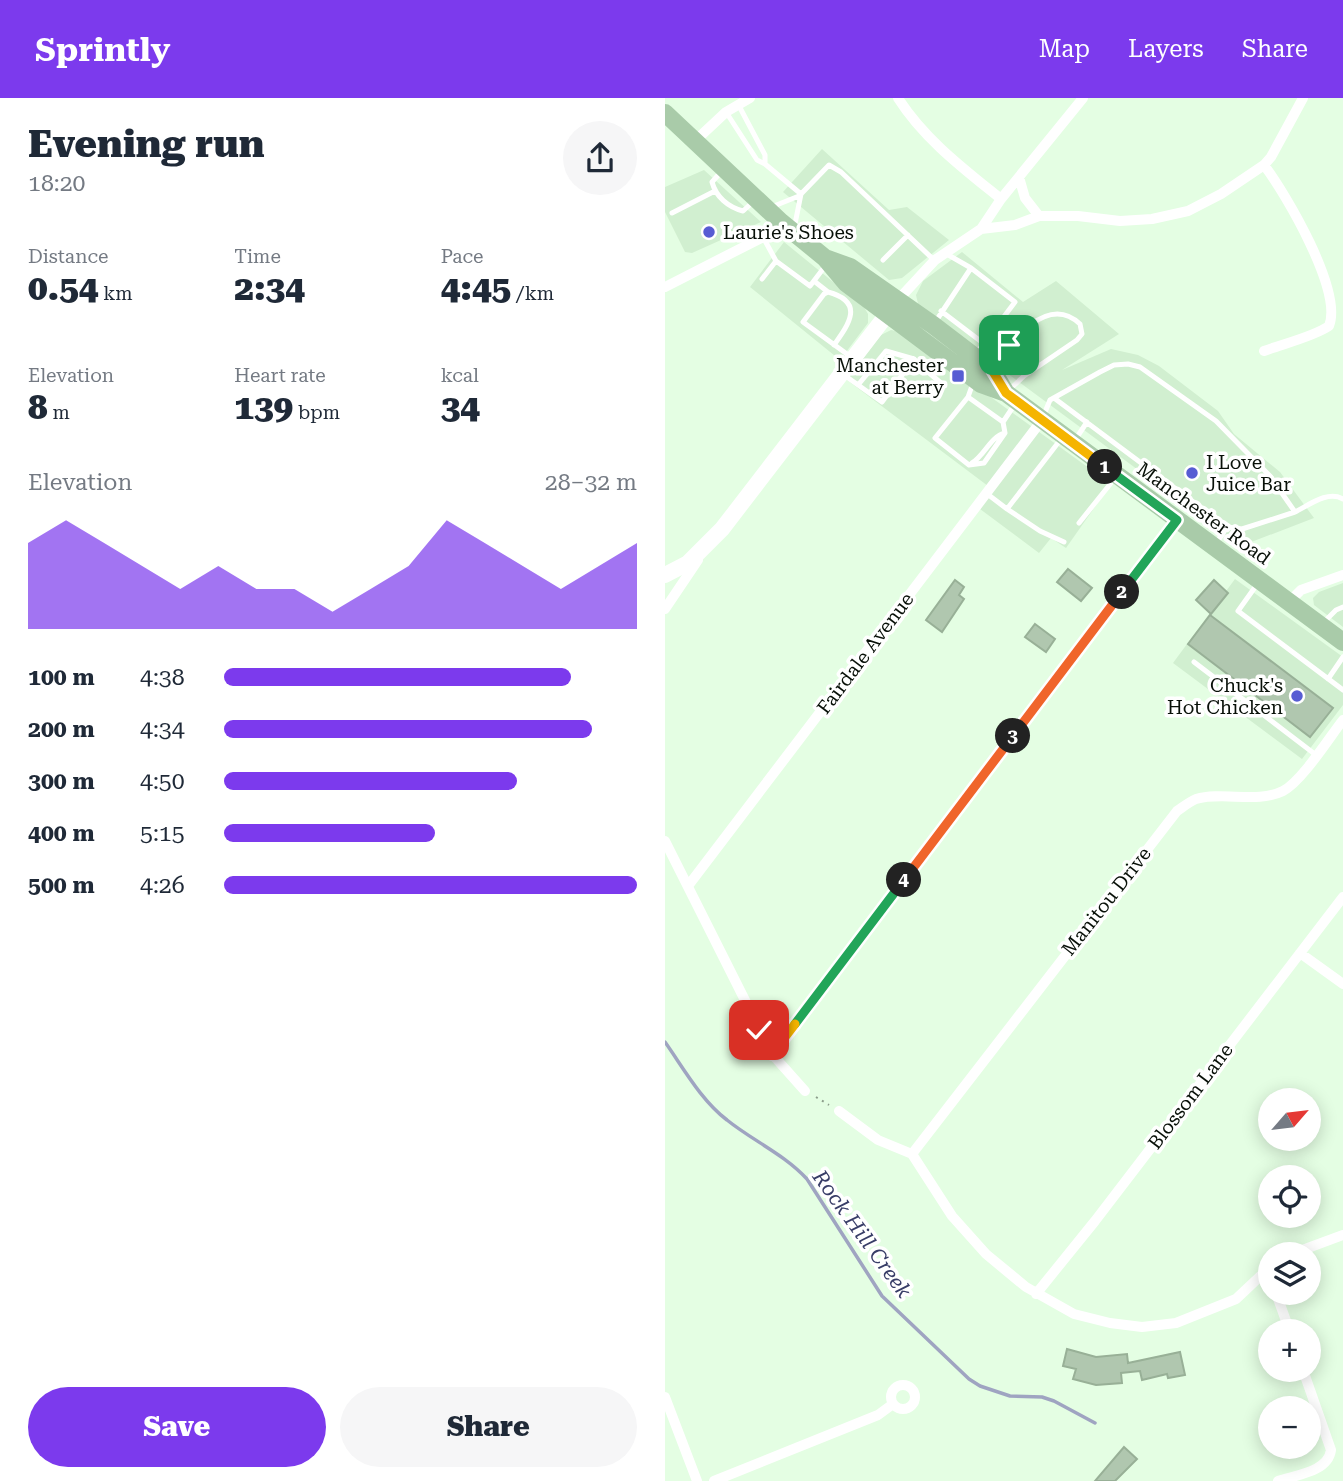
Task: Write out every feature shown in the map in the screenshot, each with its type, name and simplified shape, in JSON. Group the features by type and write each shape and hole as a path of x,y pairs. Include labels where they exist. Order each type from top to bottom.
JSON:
{"main road":[{"name":"Manchester Road","path":"665,113 787,227 827,260 850,267 897,301 937,318 979,349 1011,397"},
{"name":"Manchester Road","path":"827,260 841,289 887,316 974,380 1011,397 1343,642"},
{"path":"665,575 688,563 722,529 897,301"}],"street":[{"path":"695,141 726,112 750,98"},
{"path":"898,98 909,115 948,155 1001,199"},
{"path":"897,301 935,260 981,229 1001,199 1083,98"},
{"path":"981,229 1016,225 1039,216 1078,216 1120,221 1152,219 1188,212 1264,165 1303,98"},
{"path":"1264,165 1324,245"},
{"path":"1019,177 1025,198 1039,216"},
{"path":"665,287 787,227"},
{"path":"1264,351 1329,326 1338,316 1341,305"},
{"name":"Fairdale Avenue","path":"688,886 1042,420"},
{"path":"772,1054 1177,520"},
{"path":"665,608 705,548"},
{"path":"1289,602 1301,590 1343,575"},
{"name":"Manitou Drive","path":"912,1154 1177,811 1192,800 1206,797 1269,796 1284,791 1297,780 1343,720"},
{"path":"665,841 772,1054 805,1091"},
{"name":"Blossom Lane","path":"1036,1294 1343,897"},
{"path":"1300,953 1343,984"},
{"path":"839,1111 878,1140 912,1154 961,1226 986,1254 1036,1294 1075,1314 1109,1323 1142,1327 1176,1323 1236,1299 1258,1280"},
{"path":"1321,1244 1343,1236"},
{"path":"1278,1481 1321,1467 1328,1461 1331,1450 1307,1382"},
{"path":"665,1397 669,1414 697,1481"},
{"path":"714,1481 878,1415 893,1404"}],"lane":[{"path":"738,104 765,155 765,164"},
{"path":"726,112 757,160 800,195"},
{"path":"787,227 800,195 829,165 841,172 935,260"},
{"path":"724,169 712,182 715,191 734,209 743,211 800,195"},
{"path":"672,214 715,191"},
{"path":"884,260 908,235"},
{"path":"763,237 776,261 810,286 827,260"},
{"path":"945,253 971,268 1015,302 979,349"},
{"path":"762,279 776,261"},
{"path":"937,318 971,268"},
{"path":"814,281 828,292"},
{"path":"834,345 850,323 851,317 841,289 824,294 803,322 834,345 854,359"},
{"path":"974,380 968,397 935,438 969,465 983,455 997,435 1005,433 1003,422 1011,397 1043,362 1077,340 1082,334 1080,324 1069,317 1054,314 1033,324 1016,337 992,370"},
{"path":"858,385 878,366 886,351 914,359 941,383"},
{"path":"928,372 941,355"},
{"path":"842,373 882,402 914,359"},
{"path":"1042,420 1046,406 1054,398 1114,365 1140,367 1216,421 1271,476 1295,512"},
{"path":"894,372 902,376"},
{"path":"968,397 1003,422"},
{"path":"1054,398 1227,527 1242,529 1295,512 1330,496 1343,499"},
{"path":"1007,509 1087,422"},
{"path":"1079,523 1117,475"},
{"path":"986,493 1040,531 1065,542"},
{"path":"1214,547 1227,527"},
{"path":"1260,581 1238,611 1343,690"},
{"path":"1321,626 1336,610 1343,607"},
{"path":"1328,679 1343,657"},
{"path":"1194,662 1315,755"}],"path":[{"path":"805,1091 839,1111"}],"shaded area":[{"path":"822,149 889,210 907,207 949,240 902,278 889,280 783,192"},
{"path":"704,170 761,222 692,253 685,252 665,212 665,187"},
{"path":"784,242 864,307 868,314 868,323 840,360 750,287"},
{"path":"962,252 1023,302 1056,281 1119,334 1062,370 1111,349 1138,355 1159,366 1218,411 1234,434 1280,472 1314,518 1241,546 919,308 916,295 923,281"},
{"path":"891,330 901,332 1111,484 1066,548 1051,538 1039,553 980,509 992,489 847,380 881,335"},
{"path":"1235,579 1343,657 1343,705 1302,759 1173,663"},
{"path":"1343,583 1343,627 1314,605 1313,598 1319,592"}],"building":[{"path":"1068,569 1092,588 1081,601 1057,582"},
{"path":"955,580 964,587 959,595 964,599 942,632 926,620"},
{"path":"1214,580 1228,593 1211,614 1196,600"},
{"path":"1210,615 1333,708 1310,737 1188,644"},
{"path":"1035,624 1055,639 1046,652 1025,637"},
{"path":"1067,1349 1096,1357 1127,1354 1128,1363 1180,1352 1185,1375 1168,1378 1167,1374 1142,1380 1140,1371 1121,1373 1122,1383 1096,1385 1073,1379 1076,1369 1063,1366"},
{"path":"1124,1447 1137,1459 1115,1481 1095,1481"}],"waterway":[{"name":"Rock Hill Creek","path":"665,1042 693,1084 718,1112 788,1162 807,1179 882,1296 969,1379 980,1386 1010,1396 1042,1397 1054,1401 1095,1423"}],"place":[{"name":"Laurie's Shoes","path":"709,232"},
{"name":"Manchester at Berry","path":"958,376"},
{"name":"I Love Juice Bar","path":"1192,473"},
{"name":"Chuck's Hot Chicken","path":"1297,696"}],"route":[{"path":"759,1030 772,1054 1177,520 1006,393 992,370 1009,345"}]}
